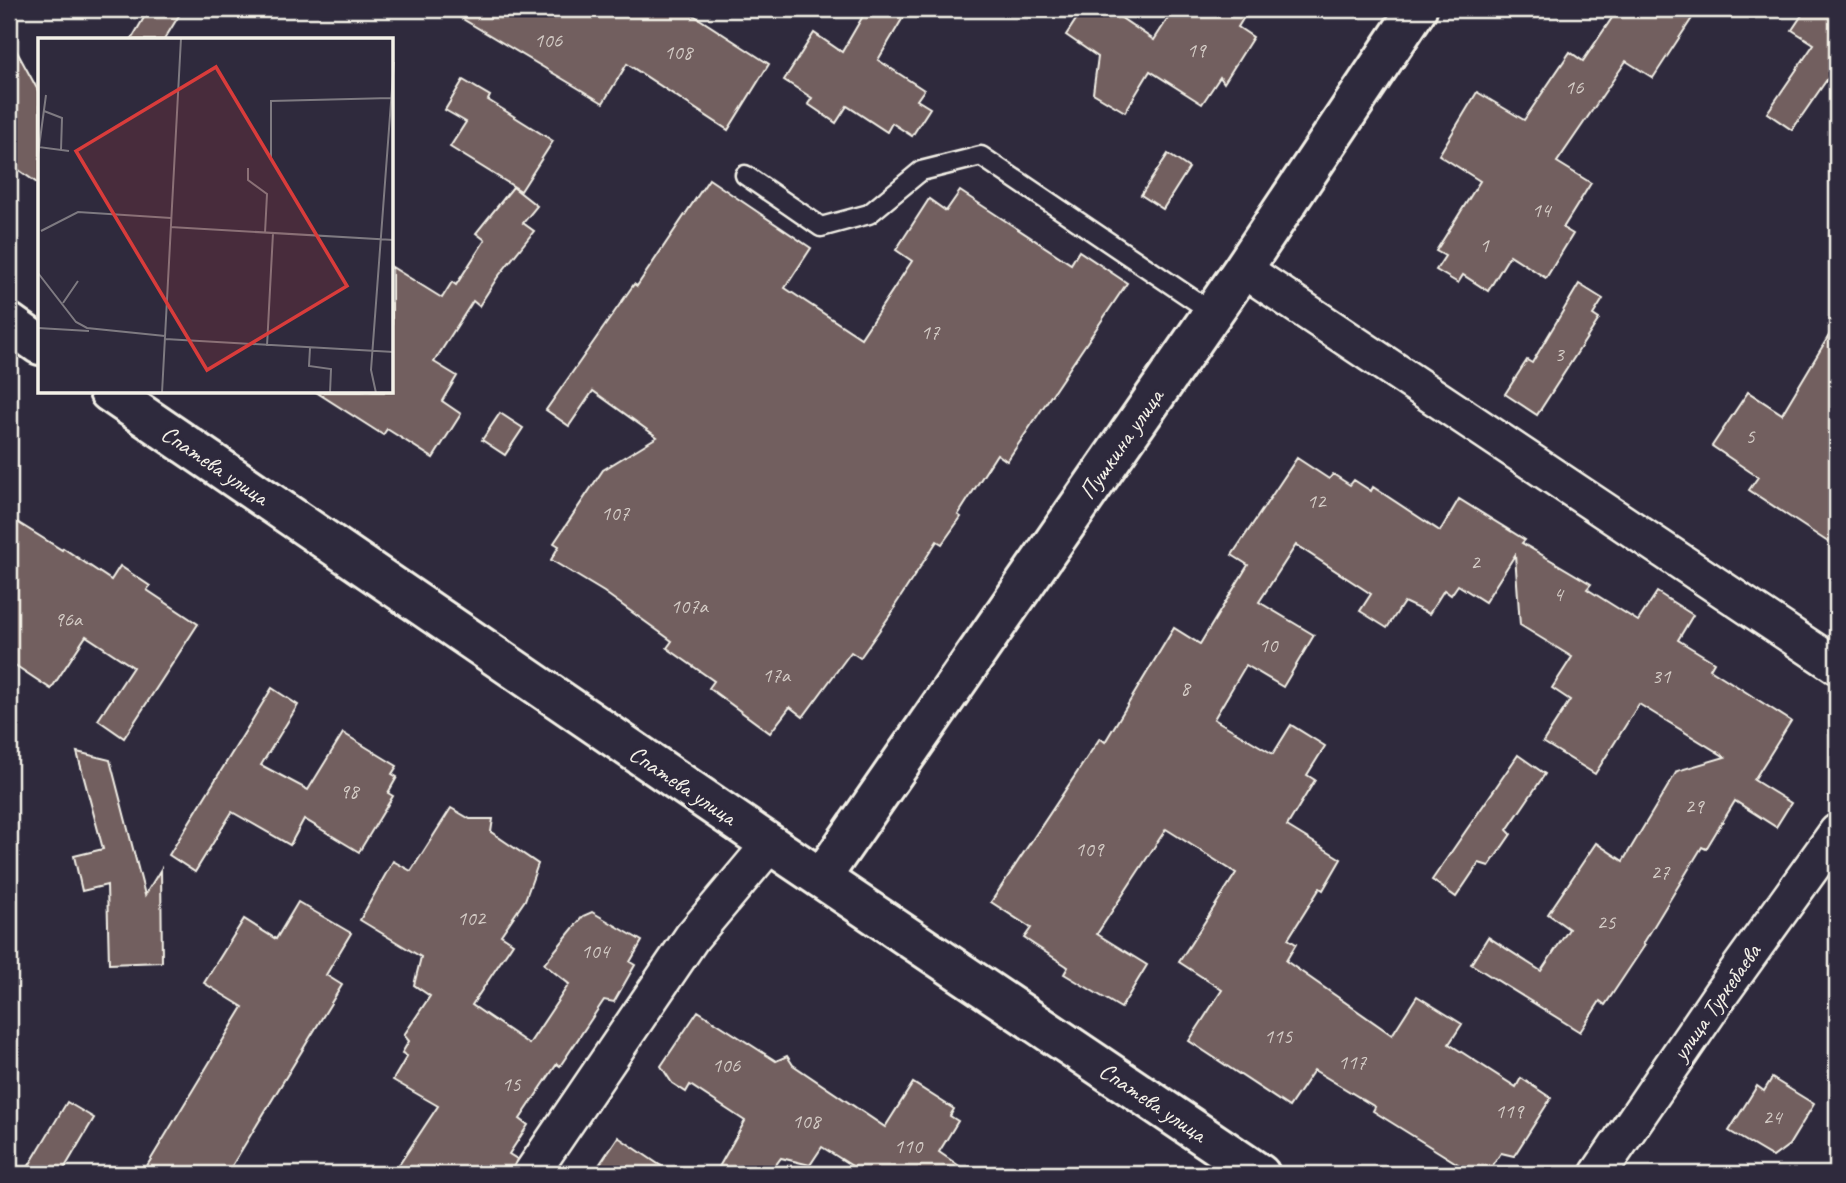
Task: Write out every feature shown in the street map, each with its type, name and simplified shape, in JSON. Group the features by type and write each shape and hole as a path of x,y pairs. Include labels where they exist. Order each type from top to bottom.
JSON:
{"street":[{"name":"Пушкина улица","path":"821,878 1242,269 1417,9"},
{"path":"1242,269 1837,666"},
{"path":"9,323 38,344"},
{"name":"Спатева улица","path":"112,394 770,844 1260,1174"},
{"name":"улица Туркебаева","path":"1598,1174 1720,995 1837,832"},
{"path":"531,1174 692,937 770,844"}],"lane":[{"path":"745,175 821,227 869,214 921,171 981,156 1212,312"}],"building":[{"path":"149,9 183,9 165,38 132,38"},
{"path":"446,9 684,9 769,64 728,130 627,64 603,103"},
{"path":"867,9 908,9 878,60 924,90 917,100 930,108 912,136 892,123 887,132 847,106 836,123 808,104 812,98 784,80 814,33 842,52"},
{"path":"1083,9 1108,9 1154,40 1174,9 1249,9 1238,27 1253,37 1224,83 1220,77 1202,104 1150,71 1125,112 1093,93 1098,57 1066,35"},
{"path":"1618,9 1698,9 1653,78 1626,61 1557,162 1591,183 1563,228 1573,234 1546,278 1510,255 1488,291 1463,275 1458,283 1436,270 1445,256 1436,251 1480,181 1439,155 1477,92 1524,120 1570,52 1583,61"},
{"path":"1806,9 1837,9 1837,65 1792,130 1767,113 1814,44 1792,30"},
{"path":"9,37 38,90 38,184 9,163"},
{"path":"463,80 490,96 488,100 553,141 521,191 450,147 466,122 445,110"},
{"path":"1168,154 1189,168 1163,209 1141,195"},
{"path":"709,179 811,248 785,288 861,338 912,261 896,250 929,199 946,211 960,191 1071,264 1079,251 1127,283 1007,461 997,454 958,515 961,517 942,544 937,541 860,658 851,652 803,717 790,707 770,733 709,688 714,681 667,648 672,641 604,592 551,560 559,546 554,543 603,470 657,437 593,391 569,426 546,410 634,284 637,286"},
{"path":"513,187 537,206 523,223 534,231 479,306 473,301 434,362 457,376 442,401 461,414 433,458 387,429 383,435 319,394 394,394 394,268 442,298 452,282 456,285 485,240 476,233"},
{"path":"1579,284 1603,299 1593,315 1599,319 1537,415 1505,394 1527,360 1532,363"},
{"path":"1837,322 1837,548 1749,490 1758,477 1712,446 1748,392 1782,414"},
{"path":"500,413 523,428 505,455 482,440"},
{"path":"1297,458 1329,479 1333,474 1350,485 1354,480 1371,491 1373,487 1440,531 1459,499 1525,540 1522,543 1591,584 1587,589 1638,621 1657,592 1693,615 1678,640 1714,662 1710,669 1791,721 1754,780 1791,803 1776,827 1735,801 1706,849 1702,847 1643,944 1645,945 1605,1005 1600,1001 1580,1032 1471,964 1488,937 1541,971 1569,929 1548,914 1596,843 1623,861 1677,771 1725,757 1639,704 1595,774 1543,742 1570,700 1552,688 1572,657 1520,625 1515,555 1485,602 1458,585 1451,595 1444,590 1429,614 1404,602 1387,628 1360,611 1371,594 1296,545 1259,602 1314,635 1283,687 1246,665 1214,719 1273,754 1291,725 1325,746 1307,775 1315,780 1287,826 1341,859 1323,890 1320,888 1288,939 1296,944 1286,961 1392,1035 1417,996 1462,1024 1449,1044 1516,1087 1521,1078 1551,1098 1514,1156 1501,1153 1487,1174 1474,1174 1373,1111 1375,1107 1314,1070 1289,1107 1189,1041 1222,990 1179,962 1236,873 1166,829 1097,934 1147,965 1121,1008 1064,974 1068,967 1024,938 1031,928 991,902 1100,738 1105,742 1174,628 1200,644 1248,565 1232,555"},
{"path":"9,517 111,580 120,566 150,586 147,590 198,624 124,738 98,720 133,667 86,636 51,689 9,661"},
{"path":"272,688 298,705 261,765 308,790 343,733 397,766 392,774 397,777 388,793 393,796 359,852 304,819 290,845 232,812 195,872 169,855"},
{"path":"77,752 110,760 145,895 161,869 162,962 109,964 107,885 82,891 74,856 103,849"},
{"path":"1518,755 1545,774 1507,830 1511,834 1489,866 1479,863 1456,897 1432,880"},
{"path":"451,808 470,819 493,819 491,832 538,864 525,900 501,935 513,943 472,1005 529,1044 569,984 544,964 583,916 592,912 642,941 630,962 635,965 614,1002 604,1000 560,1066 557,1064 520,1119 528,1125 509,1154 517,1159 511,1174 393,1174 438,1106 393,1080 407,1056 402,1053 409,1041 404,1035 430,996 414,985 421,957 360,920 393,861 411,871"},
{"path":"298,902 351,933 326,975 342,985 227,1174 142,1174 243,1007 204,983 244,919 276,939"},
{"path":"698,1011 776,1061 787,1056 793,1065 885,1127 913,1083 954,1109 950,1116 958,1121 939,1152 971,1174 865,1174 822,1147 810,1165 781,1158 769,1174 715,1174 745,1121 690,1085 686,1092 672,1083 661,1066"},
{"path":"1772,1078 1814,1104 1789,1145 1773,1157 1729,1131 1757,1086 1764,1091"},
{"path":"67,1102 94,1118 61,1174 24,1174"},
{"path":"618,1137 673,1174 593,1174"}]}
